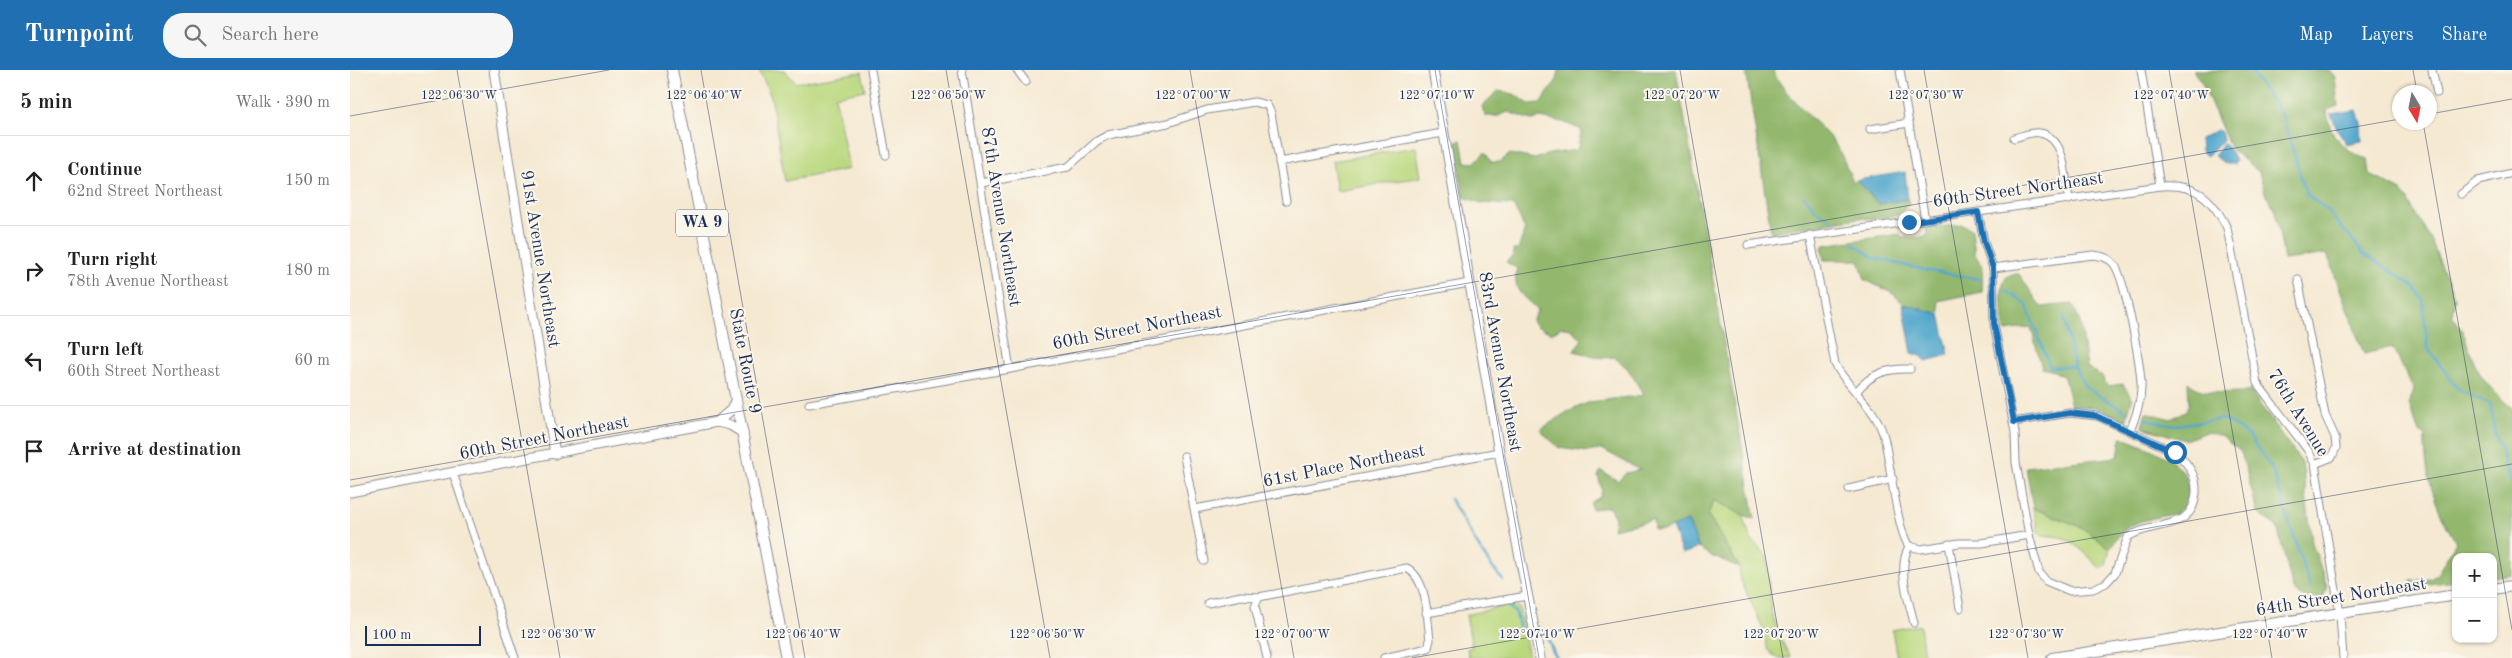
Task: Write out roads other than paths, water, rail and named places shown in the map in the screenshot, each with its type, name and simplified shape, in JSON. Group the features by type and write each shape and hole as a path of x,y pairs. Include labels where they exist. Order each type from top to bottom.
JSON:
{"main road":[{"name":"State Route 9","path":"672,70 786,658"},
{"path":"2497,588 2512,586"},
{"name":"64th Street Northeast","path":"2052,658 2452,596"}],"street":[{"name":"91st Avenue Northeast","path":"494,70 555,454"},
{"path":"871,70 886,155"},
{"name":"87th Avenue Northeast","path":"962,70 1010,369"},
{"path":"1017,70 1026,82"},
{"name":"83rd Avenue Northeast","path":"1432,70 1499,452 1540,658"},
{"path":"1900,70 1925,220"},
{"path":"2141,70 2160,186"},
{"path":"2432,70 2435,85"},
{"path":"981,183 1068,167 1096,141 1108,135 1168,123 1207,110 1254,102 1264,103 1271,113 1286,201"},
{"path":"1870,129 1908,123"},
{"path":"1279,162 1443,133"},
{"path":"2014,138 2040,133 2053,138 2059,146 2069,200"},
{"path":"2461,194 2478,181 2512,173"},
{"name":"60th Street Northeast","path":"1748,244 2160,186 2190,187 2201,194"},
{"name":"76th Avenue","path":"2201,194 2219,211 2227,228 2257,383 2307,449 2315,464 2340,614 2344,658"},
{"path":"1978,212 1984,242 1993,268 1994,324 2014,422 2014,451 2029,535 2035,561 2040,572 2046,580 2070,591 2093,589 2106,583 2115,572 2128,537 2144,529 2172,524 2183,518 2192,509 2196,488 2194,476 2185,460 2175,452 2096,416 2083,413 2014,422"},
{"path":"1810,235 1831,352 1840,374 1868,406 1879,423 1905,541 1909,546 1921,549 1949,544 1982,543 2029,535"},
{"path":"1993,268 2082,255 2103,256 2109,259 2122,281 2140,372 2140,399 2130,431"},
{"path":"2298,279 2325,415 2335,437 2336,448 2332,457 2315,464"},
{"name":"60th Street Northeast","path":"809,404 1010,369 1470,283"},
{"path":"1856,392 1866,380 1891,368 1910,369"},
{"path":"736,399 731,410 717,422 743,433"},
{"name":"60th Street Northeast","path":"350,492 717,422"},
{"name":"61st Place Northeast","path":"1195,509 1499,452"},
{"path":"1184,456 1204,561"},
{"path":"453,473 516,658"},
{"path":"1849,489 1892,479"},
{"path":"1949,544 1960,608"},
{"path":"1909,546 1903,558 1902,568 1914,623"},
{"path":"1208,603 1241,596 1259,597 1407,568 1417,575 1426,613 1430,640 1428,648 1384,658"},
{"path":"1426,613 1527,596"},
{"path":"1259,597 1256,606 1268,658"}],"water":[{"path":"2357,110 2361,123 2362,141 2347,144 2337,129 2331,114"},
{"path":"2217,130 2221,132 2223,140 2207,156 2201,151 2200,139"},
{"path":"2224,143 2236,159 2234,164 2226,164 2214,156"},
{"path":"1905,172 1908,199 1879,204 1857,180"},
{"path":"1903,304 1940,314 1949,355 1926,361 1921,356 1912,353"},
{"path":"1688,521 1699,548 1682,554 1672,527"}],"waterway":[{"path":"2250,70 2283,118 2306,194 2328,211 2363,253 2412,285 2423,300 2427,347 2458,389 2491,405 2494,430 2512,487"},
{"path":"1804,196 1816,210 1834,221"},
{"path":"1854,244 1874,258 1924,270 1980,279"},
{"path":"2006,291 2026,304 2050,367 2074,366 2085,387 2127,412"},
{"path":"2064,316 2074,366"},
{"path":"2146,419 2174,425 2224,419 2248,435 2272,469 2310,587"},
{"path":"1450,499 1481,551 1503,580"},
{"path":"1508,606 1516,613 1520,631"},
{"path":"1543,630 1557,658"}]}
